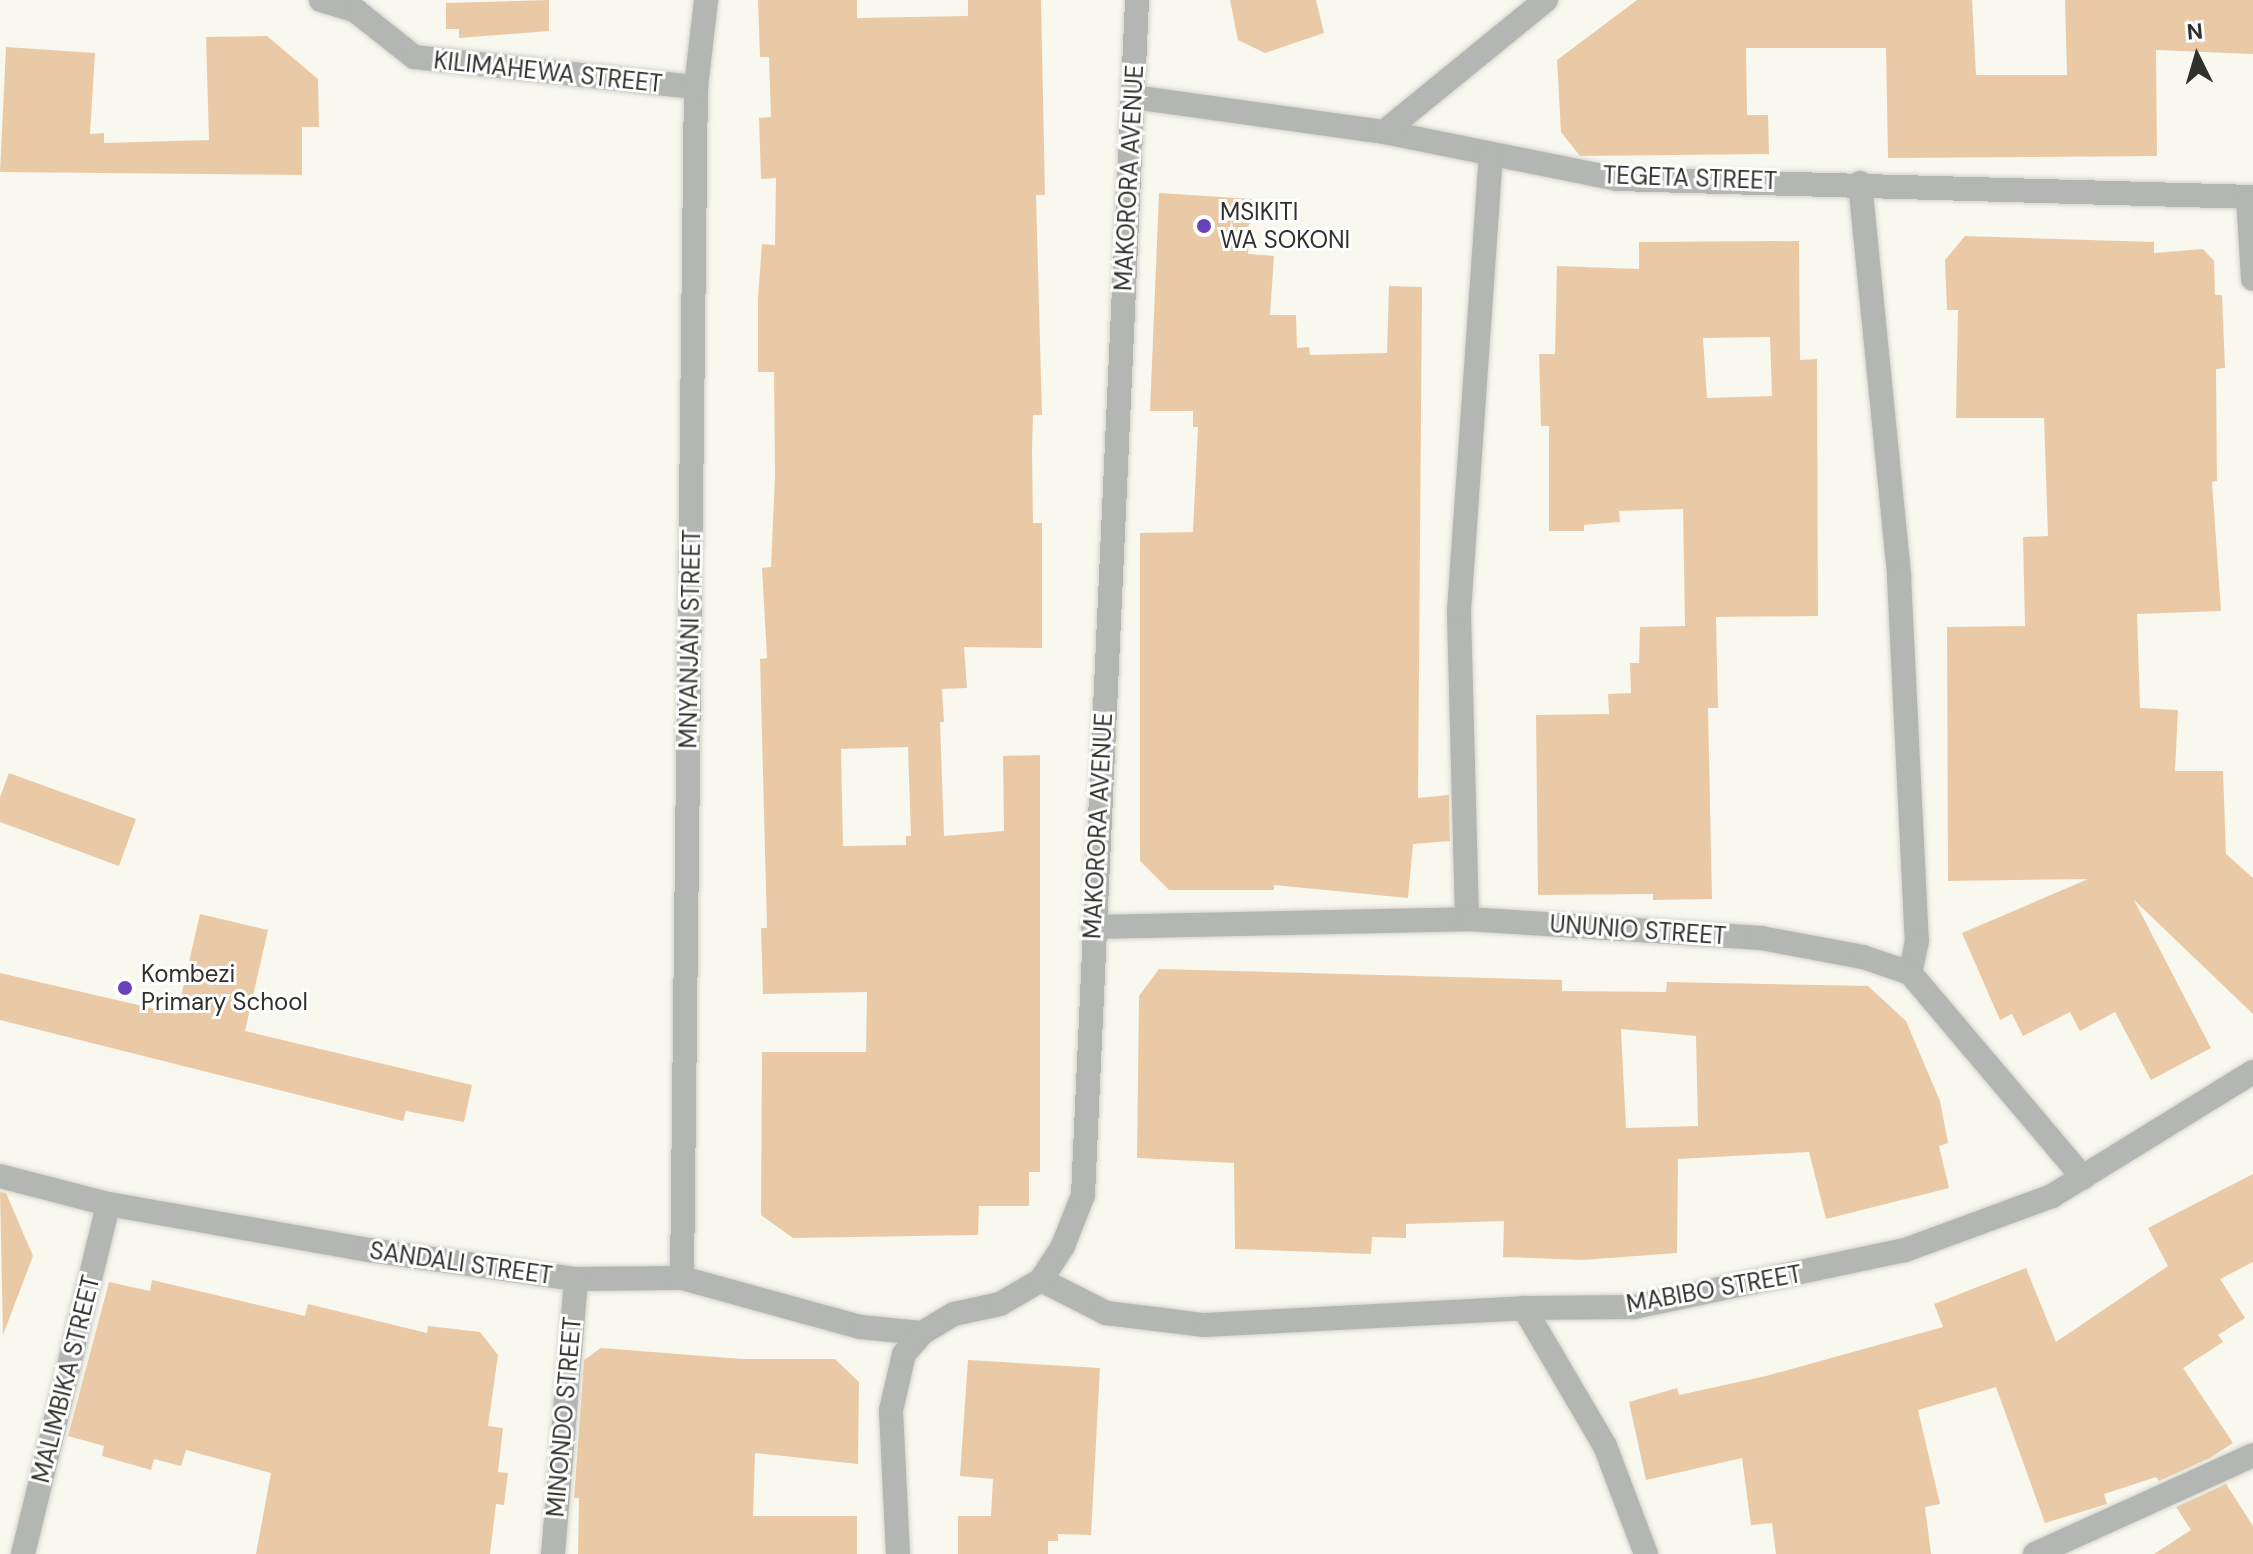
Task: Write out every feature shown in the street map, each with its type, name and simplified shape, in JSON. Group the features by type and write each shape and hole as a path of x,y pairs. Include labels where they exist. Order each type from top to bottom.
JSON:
{"street":[{"name":"KILIMAHEWA STREET","path":"321,0 356,5 414,57 696,87"},
{"name":"MNYANJANI STREET","path":"682,1278 696,87 706,0"},
{"name":"MAKORORA AVENUE","path":"898,1554 891,1410 904,1354 922,1333 954,1314 1000,1304 1041,1280 1063,1246 1083,1195 1137,0"},
{"path":"1384,132 1546,0"},
{"name":"TEGETA STREET","path":"1134,97 1384,132 1617,179 1860,183 2251,197"},
{"path":"1467,919 1459,611 1491,155"},
{"path":"1860,183 1899,577 1917,941 1910,973 2083,1178"},
{"path":"2251,197 2253,279"},
{"name":"UNUNIO STREET","path":"1093,927 1467,919 1761,938 1863,957 1910,973"},
{"name":"MABIBO STREET","path":"1041,1280 1106,1313 1204,1325 1524,1308 1634,1307 1790,1277 1905,1250 2052,1196 2253,1072"},
{"name":"SANDALI STREET","path":"0,1176 108,1204 576,1279 682,1278 860,1327 922,1333"},
{"name":"MALIMBIKA STREET","path":"23,1554 108,1204"},
{"name":"MINONDO STREET","path":"553,1554 576,1279"},
{"path":"1524,1308 1605,1446 1646,1554"},
{"path":"2035,1554 2253,1455"}],"building":[{"path":"549,0 549,31 459,38 459,29 446,29 446,3"},
{"path":"758,0 857,0 857,18 968,16 968,0 1041,0 1045,195 1036,195 1042,415 1033,415 1032,451 1033,523 1042,523 1042,648 964,647 967,688 942,689 944,722 940,722 944,836 1004,831 1003,756 1040,755 1040,1172 1029,1172 1029,1206 979,1206 978,1235 793,1238 761,1215 762,1052 866,1052 867,992 763,994 761,928 767,928 760,659 767,658 762,568 771,567 775,476 774,372 758,372 758,297 762,244 775,245 776,178 761,179 759,118 771,117 769,57 760,57","holes":["908,747 911,836 906,836 906,845 843,846 841,749"]},
{"path":"1230,0 1316,0 1324,33 1265,53 1238,40"},
{"path":"1637,0 1972,0 1976,75 2067,75 2065,0 2253,0 2253,54 2156,50 2157,156 1888,158 1886,48 1746,48 1747,115 1768,115 1769,154 1580,156 1561,132 1557,60"},
{"path":"267,36 318,79 319,127 302,127 302,175 0,172 6,47 95,53 90,134 104,133 104,143 209,140 206,37"},
{"path":"1159,193 1252,199 1248,254 1274,256 1270,315 1296,315 1297,348 1309,347 1310,355 1387,353 1389,286 1422,287 1418,798 1449,795 1450,841 1413,844 1408,898 1274,885 1274,890 1169,890 1140,861 1140,533 1193,532 1198,427 1193,427 1193,411 1150,411"},
{"path":"1965,236 2154,242 2154,253 2203,249 2214,261 2215,295 2222,295 2225,368 2216,369 2217,481 2212,482 2221,611 2137,614 2140,708 2178,710 2175,771 2223,771 2226,854 2253,878 2253,1014 2134,900 2211,1048 2151,1080 2115,1012 2080,1031 2070,1012 2023,1036 2012,1014 2000,1020 1962,933 2088,879 1948,881 1947,627 2025,626 2023,537 2048,536 2044,418 1956,418 1958,310 1947,310 1945,260"},
{"path":"1799,241 1800,360 1817,359 1818,616 1716,617 1718,708 1708,708 1712,899 1653,900 1653,894 1538,895 1536,715 1609,714 1608,694 1631,693 1630,663 1639,663 1640,627 1685,626 1683,509 1619,511 1620,522 1584,525 1584,531 1549,531 1549,426 1541,426 1539,354 1555,354 1557,266 1639,269 1639,242","holes":["1770,337 1772,396 1707,398 1703,338"]},
{"path":"9,773 136,819 119,866 0,822 0,797"},
{"path":"200,914 268,930 245,1031 472,1085 464,1122 406,1111 403,1121 0,1020 0,973 177,1014"},
{"path":"1159,969 1562,980 1562,991 1666,992 1667,982 1868,986 1906,1021 1940,1101 1948,1143 1939,1146 1949,1188 1826,1219 1809,1152 1678,1159 1677,1253 1582,1260 1503,1257 1504,1221 1406,1224 1406,1238 1372,1237 1371,1254 1235,1249 1234,1163 1137,1158 1139,996","holes":["1621,1029 1696,1036 1698,1126 1626,1128"]},
{"path":"2253,1174 2253,1262 2220,1279 2245,1318 2218,1335 2223,1342 2183,1368 2233,1443 2210,1458 2159,1481 2156,1477 2104,1494 2107,1504 2045,1523 1996,1387 1918,1410 1940,1504 1925,1507 1931,1554 1776,1554 1772,1523 1751,1525 1742,1458 1646,1480 1629,1402 1677,1388 1679,1395 1766,1376 1943,1327 1934,1304 2026,1268 2056,1342 2168,1266 2148,1228"},
{"path":"0,1192 6,1193 33,1256 3,1335"},
{"path":"152,1280 305,1316 308,1304 427,1333 428,1326 480,1332 498,1355 488,1426 503,1428 498,1472 508,1473 504,1505 496,1504 490,1554 256,1554 271,1473 186,1450 181,1466 154,1459 151,1470 102,1456 104,1446 68,1436 109,1282 150,1291"},
{"path":"601,1348 742,1359 835,1359 859,1382 858,1464 755,1453 753,1516 857,1516 857,1554 578,1554 579,1498 574,1498 584,1360"},
{"path":"968,1360 1100,1368 1091,1535 1058,1534 1058,1541 1048,1541 1048,1554 958,1554 958,1516 991,1516 993,1479 960,1476"},
{"path":"2226,1484 2253,1526 2253,1554 2154,1554 2191,1530 2176,1507"}],"place":[{"name":"MSIKITI WA SOKONI","path":"1204,226"},
{"name":"Kombezi Primary School","path":"125,988"}]}
